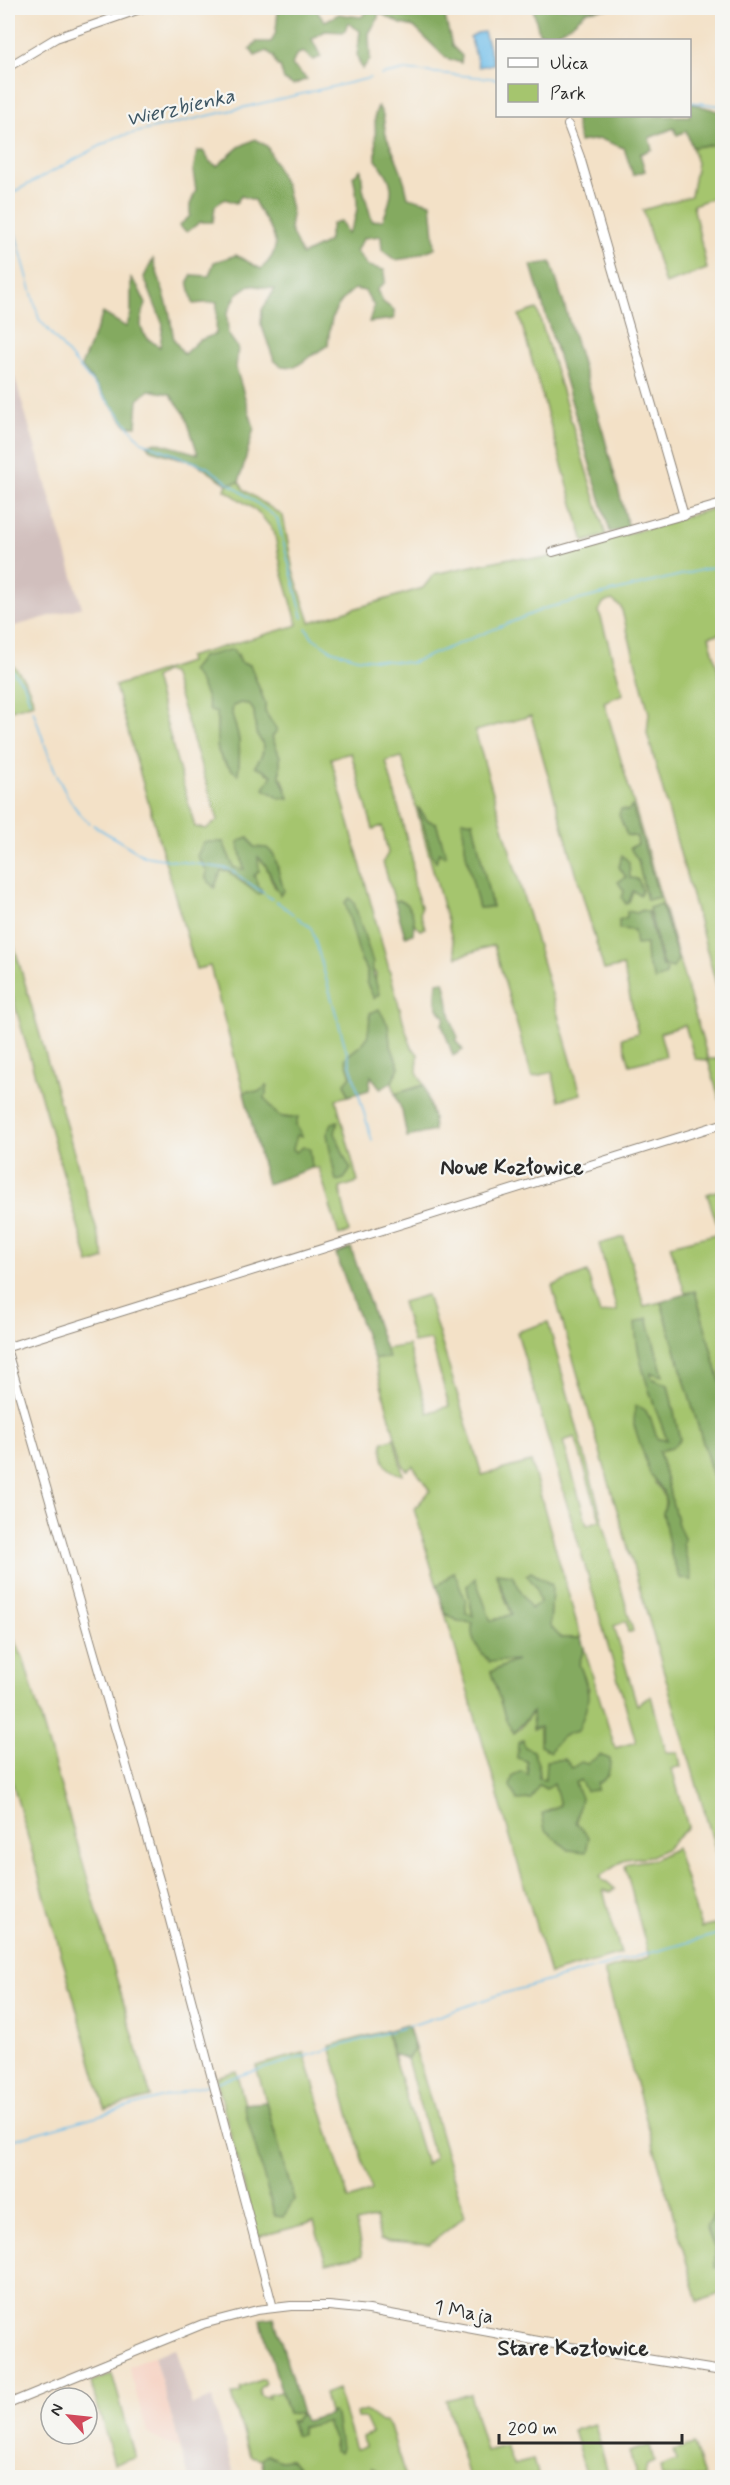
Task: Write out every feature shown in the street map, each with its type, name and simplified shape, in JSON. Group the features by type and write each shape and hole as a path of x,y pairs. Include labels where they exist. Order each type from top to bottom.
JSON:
{"street":[{"path":"8,67 56,38 143,8"},
{"path":"568,125 580,157 684,516"},
{"path":"553,552 723,504"},
{"path":"8,1347 723,1124"},
{"path":"8,1355 162,1890 211,2082 273,2308"},
{"name":"1 Maja","path":"8,2404 203,2324 273,2308 316,2306 369,2310 645,2360 723,2371"}],"shaded area":[{"path":"8,354 82,607 8,628"},
{"path":"175,2348 192,2405 212,2398 235,2477 189,2477 154,2356"},
{"path":"154,2356 180,2447 165,2443 147,2433 129,2367"}],"green space":[{"path":"314,8 325,21 339,14 361,17 367,12 367,8 443,8 452,46 462,56 461,63 446,58 414,27 401,24 378,12 378,19 369,33 370,60 362,69 357,56 360,31 348,23 344,32 325,31 312,39 321,57 313,60 303,52 296,55 292,65 307,79 293,85 284,80 280,66 277,66 273,56 267,51 255,56 250,49 256,42 271,42 275,34 279,9"},
{"path":"533,8 611,8 587,11 554,35 539,33"},
{"path":"691,103 722,112 722,135 714,145 692,147 686,131 677,135 674,128 649,138 652,149 640,154 645,171 633,175 624,148 600,139 579,142 575,117 691,117"},
{"path":"378,106 408,197 431,203 435,248 409,258 395,260 382,250 381,236 364,238 356,251 368,266 384,270 385,282 377,290 383,302 394,310 394,319 369,322 374,306 365,291 354,289 341,302 334,314 328,345 295,367 281,366 274,360 261,324 262,310 275,289 250,285 237,294 227,314 228,334 238,348 236,368 254,428 239,482 227,484 194,462 151,450 147,445 156,442 198,454 185,414 170,394 149,390 138,400 136,426 127,426 81,366 103,313 126,327 131,314 131,278 146,304 141,318 144,334 160,347 163,325 144,277 153,259 169,310 174,340 184,354 198,341 216,334 217,302 193,304 188,281 192,275 209,276 214,262 236,255 261,269 270,260 274,251 273,235 254,200 241,196 236,203 225,199 215,206 213,222 200,222 187,232 179,226 190,216 190,205 196,190 193,171 197,151 203,151 210,162 217,166 239,147 255,139 267,146 286,187 292,214 290,229 302,255 328,242 332,224 341,221 347,234 355,220 357,206 353,176 361,169 363,189 372,221 383,220 391,188 387,175 376,160 375,114"},
{"path":"722,135 722,195 693,205 707,269 665,284 643,210 691,196 697,163 692,147 714,145"},
{"path":"551,262 603,432 629,529 610,532 531,265"},
{"path":"537,309 606,535 584,542 519,315"},
{"path":"239,482 244,490 283,516 293,571 310,622 423,588 434,574 510,558 542,559 722,506 722,623 719,634 709,636 722,686 722,1005 647,733 649,713 621,607 612,600 603,603 599,611 623,694 604,702 708,1059 722,1059 722,1108 708,1060 695,1059 685,1025 660,1033 666,1056 630,1065 622,1038 638,1033 623,966 604,970 531,716 475,731 581,1094 559,1100 552,1072 532,1077 494,945 457,957 402,757 386,761 412,858 414,887 421,906 420,913 425,928 421,930 415,925 410,908 399,900 395,902 383,862 388,853 382,826 373,829 351,753 331,758 406,1031 412,1048 418,1054 417,1072 424,1085 395,1094 392,1082 399,1067 390,1043 388,1025 369,1035 363,1046 346,1058 351,1077 348,1096 336,1099 358,1182 340,1188 349,1232 339,1236 319,1168 312,1168 310,1149 296,1152 292,1149 297,1135 301,1136 293,1118 277,1116 265,1098 267,1086 258,1092 244,1093 210,966 196,969 115,686 189,662 188,657 298,625 282,571 274,531 257,511 225,490 227,484","holes":["238,654 241,663 250,665 265,703 265,712 276,730 272,737 280,757 280,777 289,798 272,775 266,773 262,755 264,745 256,733 254,711 249,704 240,703 233,706 232,710 240,754 238,774 223,761 219,754 217,713 210,711 207,697 198,678","164,672 172,673 218,820 206,829 195,827 154,678","419,809 427,820 436,823 446,855 439,851 432,855","621,810 628,811 658,897 647,900 638,860 630,848 638,844 637,837","463,820 473,823 492,907 479,908 466,853","223,842 234,868 244,870 238,842 254,847 277,863 279,875 275,888 265,864 257,856 253,876 262,892 257,894 228,871 221,870 215,887 206,878 207,871","354,904 373,963 371,968 376,974 374,998 367,984 367,970 361,960 357,942","648,912 661,965 655,979 647,962 646,944 634,930 619,920"]},
{"path":"233,649 241,663 250,665 265,703 265,712 277,730 272,737 280,757 280,777 289,798 279,798 264,789 272,775 255,766 262,755 264,746 256,733 254,711 249,704 240,703 233,706 232,710 240,755 238,775 219,754 217,713 210,711 204,690 191,671 202,657"},
{"path":"8,661 24,679 34,703 8,711"},
{"path":"632,806 659,897 647,900 638,860 630,848 638,844 637,837 627,835 619,815 621,809 628,811"},
{"path":"418,807 427,820 436,823 446,855 443,856 439,852 436,862 432,855"},
{"path":"462,820 473,822 492,907 479,908 466,854"},
{"path":"248,837 254,847 267,848 274,855 284,891 280,895 265,864 258,857 259,871 254,876 262,893 257,894 228,871 221,871 214,888 206,878 207,871 197,856 204,842 223,842 234,868 244,869 238,842"},
{"path":"622,855 629,862 630,878 638,879 642,890 640,895 633,891 626,904 622,898 624,891 618,882 626,877 619,867"},
{"path":"350,898 354,903 373,963 379,995 374,998 367,984 367,970 361,960 345,902"},
{"path":"399,900 410,909 414,923 413,934 405,936 395,902"},
{"path":"661,904 678,959 673,968 663,965 649,908"},
{"path":"642,910 648,912 661,964 667,970 666,975 655,980 647,962 646,944 636,945 634,930 619,929 619,920 627,917 627,911 637,913"},
{"path":"8,925 105,1259 89,1264 8,981"},
{"path":"444,981 452,1023 458,1037 456,1041 463,1050 453,1056 442,1024 445,1017 436,1001 437,982"},
{"path":"379,1009 388,1025 390,1043 399,1067 392,1082 381,1089 371,1076 369,1090 348,1096 345,1083 351,1076 345,1058 365,1040 370,1013"},
{"path":"424,1085 434,1131 407,1137 402,1111 395,1094"},
{"path":"267,1086 265,1098 277,1115 285,1118 298,1117 296,1125 302,1136 297,1135 293,1149 296,1152 303,1147 310,1149 312,1168 267,1184 244,1093 258,1092"},
{"path":"338,1121 335,1133 351,1169 344,1179 336,1181 327,1134 332,1123"},
{"path":"722,1189 722,1389 695,1291 685,1293 670,1245 720,1233 707,1194"},
{"path":"624,1237 644,1306 661,1302 722,1506 722,1872 552,1286 587,1272 600,1314 617,1311 599,1244","holes":["647,1318 663,1375 651,1373 651,1378 668,1385 680,1440 671,1448 659,1450 678,1525 684,1537 682,1544 691,1580 663,1514 665,1505 663,1494 655,1483 650,1416 657,1439 667,1440 649,1389"]},
{"path":"351,1248 389,1358 374,1359 336,1254"},
{"path":"695,1291 722,1389 722,1506 661,1302"},
{"path":"427,1295 482,1475 531,1462 581,1638 561,1638 550,1626 552,1585 527,1575 536,1587 540,1603 530,1609 512,1576 499,1583 512,1615 490,1621 475,1579 467,1586 473,1617 466,1613 453,1572 437,1586 414,1509 430,1491 413,1466 407,1470 403,1466 374,1359 388,1358 385,1349 408,1345 428,1413 449,1406 431,1340 413,1343 402,1302"},
{"path":"647,1318 663,1376 651,1373 651,1378 668,1385 680,1440 671,1448 659,1451 678,1525 684,1538 683,1544 692,1580 680,1578 671,1555 663,1513 666,1503 664,1492 650,1474 634,1425 635,1405 647,1414 657,1439 667,1440 647,1382 636,1338 635,1323"},
{"path":"548,1322 633,1631 628,1633 626,1621 614,1626 637,1705 651,1696 666,1752 678,1752 681,1766 672,1769 688,1827 666,1849 651,1856 626,1859 600,1876 603,1881 615,1889 610,1892 603,1890 621,1954 550,1974 445,1613 458,1621 474,1623 519,1660 491,1672 506,1720 514,1733 521,1728 532,1711 534,1729 540,1727 551,1751 555,1742 569,1733 589,1689 579,1664 584,1648 615,1748 636,1742 517,1332","holes":["575,1437 600,1520 587,1525 563,1441","522,1758 538,1764 539,1778 546,1780 587,1764 575,1783 579,1809 569,1850 545,1830 548,1810 560,1805 554,1782 539,1785 513,1775 529,1776 527,1761"]},
{"path":"394,1438 403,1475 388,1468 383,1459 383,1442"},
{"path":"454,1572 466,1601 466,1613 473,1616 467,1586 475,1578 491,1621 512,1614 496,1573 512,1575 531,1609 540,1603 536,1587 527,1575 531,1572 552,1585 550,1626 561,1638 581,1638 584,1648 579,1664 588,1691 585,1712 578,1731 562,1738 551,1752 540,1746 540,1727 533,1729 532,1712 514,1733 506,1720 491,1672 517,1660 489,1662 473,1639 473,1623 458,1621 445,1613 437,1586"},
{"path":"8,1618 16,1645 23,1657 151,2097 105,2109 8,1767"},
{"path":"523,1740 525,1747 533,1751 538,1764 539,1778 545,1780 546,1761 565,1759 572,1768 581,1762 587,1764 600,1755 610,1759 608,1774 597,1784 597,1790 586,1791 580,1780 575,1783 581,1798 576,1823 589,1837 586,1852 569,1850 545,1830 542,1814 560,1805 554,1783 546,1789 539,1785 531,1799 517,1800 510,1786 513,1775 522,1771 528,1775 527,1761 517,1758 518,1743"},
{"path":"676,1848 701,1928 722,1923 722,2293 698,2302 604,1971 649,1957 625,1866 629,1863 655,1859"},
{"path":"406,2025 409,2028 414,2050 407,2059 393,2054 386,2031"},
{"path":"409,2028 465,2216 430,2244 380,2240 376,2218 356,2223 362,2256 326,2263 314,2222 257,2237 216,2077 236,2071 275,2216 294,2199 256,2066 304,2053 349,2200 371,2191 330,2046 386,2031 426,2165 434,2157 407,2059 414,2049"},
{"path":"266,2102 294,2200 283,2217 275,2216 243,2104"},
{"path":"715,2212 722,2219 722,2267 715,2268 715,2250 706,2227"},
{"path":"274,2317 302,2414 288,2413 260,2319"},
{"path":"112,2374 136,2458 114,2463 99,2411 99,2386 92,2386 91,2383"},
{"path":"263,2379 265,2383 259,2389 260,2395 269,2398 268,2395 281,2392 288,2413 303,2416 291,2421 301,2433 301,2428 328,2422 334,2439 333,2446 340,2451 336,2416 333,2412 329,2412 324,2394 337,2389 356,2449 365,2447 363,2437 372,2433 365,2418 357,2418 356,2413 365,2410 381,2422 386,2422 390,2426 405,2477 384,2477 371,2467 376,2477 321,2477 319,2474 300,2471 290,2459 280,2460 267,2454 261,2459 250,2456 232,2395 241,2392 240,2388"},
{"path":"470,2394 486,2451 506,2446 513,2465 533,2460 538,2477 469,2477 446,2400"},
{"path":"329,2412 333,2412 336,2416 341,2448 339,2453 334,2450 334,2439 327,2422 301,2427 301,2433 298,2435 295,2434 290,2421 294,2422 299,2416 303,2416 305,2421 330,2414"},
{"path":"595,2424 609,2477 587,2477 573,2430"},
{"path":"694,2444 704,2477 662,2477 660,2467 676,2461 673,2450"},
{"path":"650,2445 654,2461 647,2464 646,2477 637,2477 629,2452"},
{"path":"267,2454 280,2460 290,2459 300,2471 291,2471 285,2477 266,2477 261,2459"}],"water":[{"path":"484,32 494,64 479,67 470,37"}],"waterway":[{"name":"Wierzbienka","path":"381,75 405,70 496,79"},
{"name":"Wierzbienka","path":"8,195 117,137 370,78"},
{"name":"Wierzbienka","path":"691,102 722,106"},
{"path":"8,206 39,319 142,442 207,467 277,518 303,618"},
{"path":"306,628 313,638 331,650 357,658 411,663 546,608 722,565"},
{"path":"8,666 24,684 30,702"},
{"path":"33,710 48,755 63,787 80,814 90,823"},
{"path":"93,825 144,856 229,869 272,899"},
{"path":"276,901 293,914"},
{"path":"297,917 311,928 314,936 372,1141"},
{"path":"217,2082 419,2023 498,1995 722,1933"},
{"path":"8,2141 210,2084"}],"district":[{"name":"Nowe Kozłowice","path":"512,1166"},
{"name":"Stare Kozłowice","path":"573,2347"}]}
